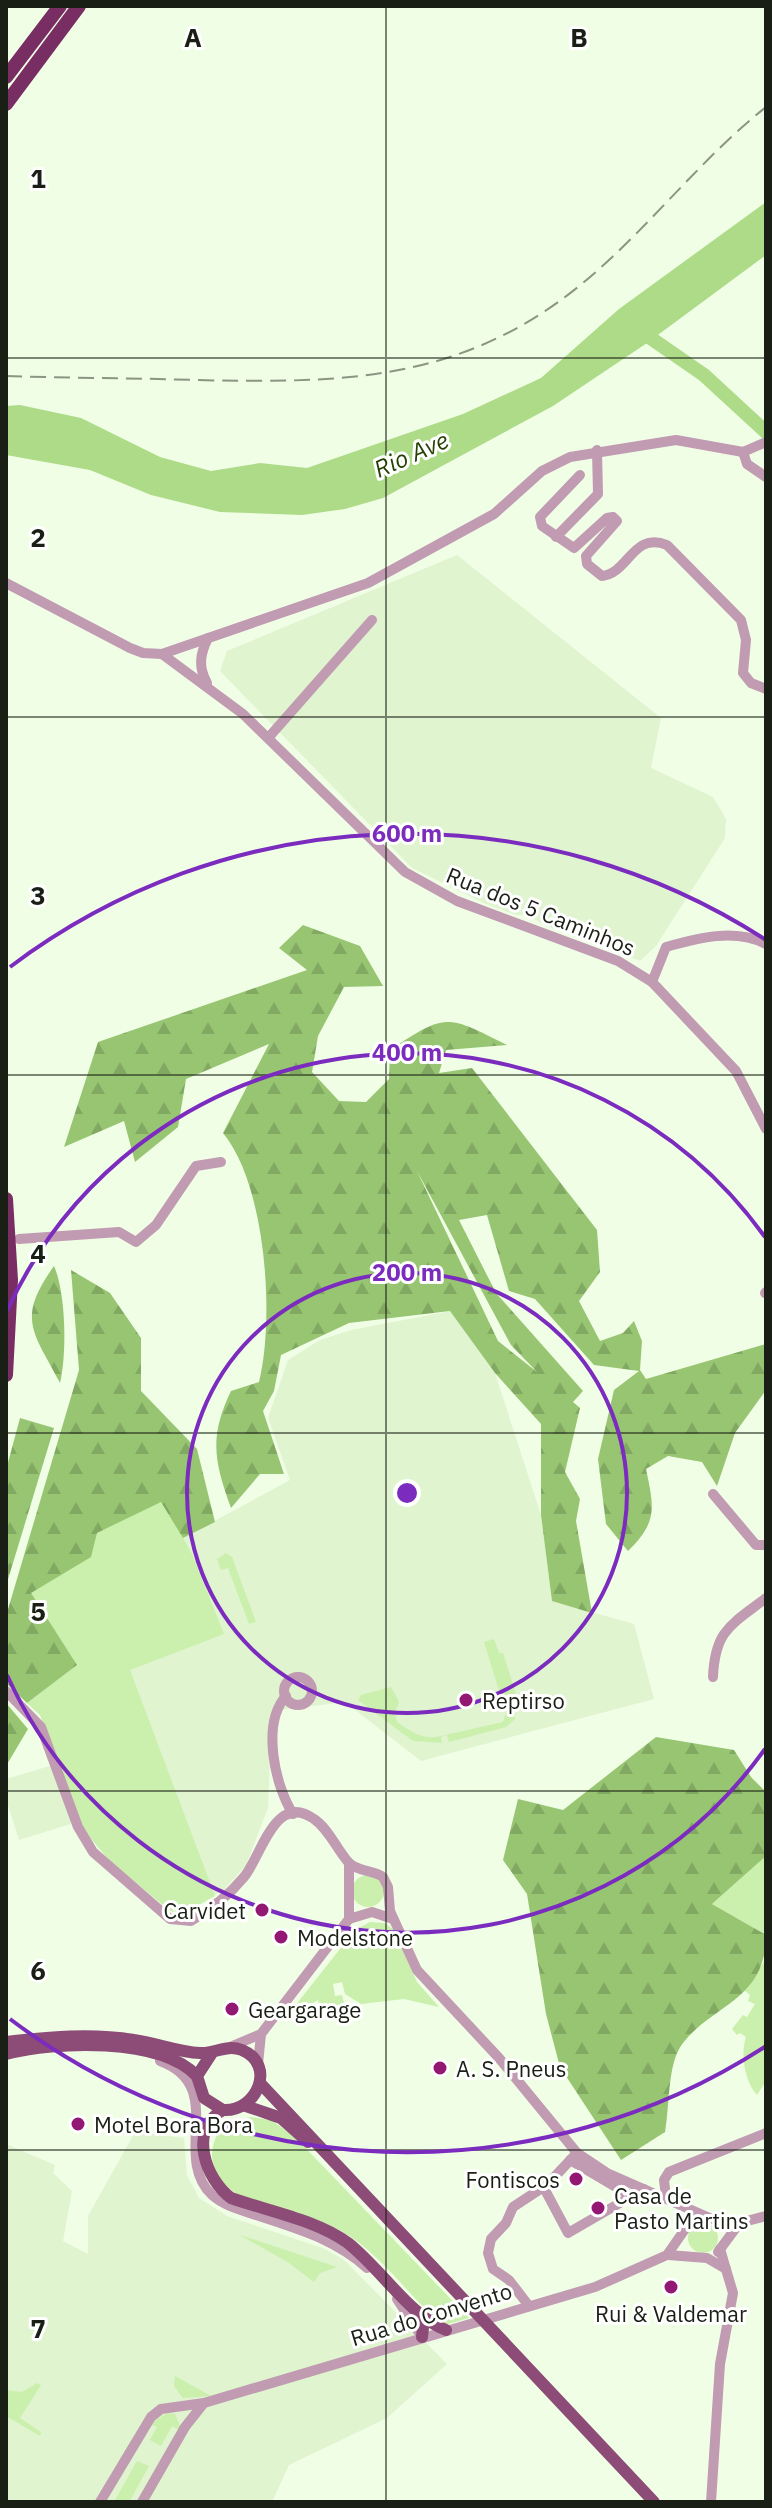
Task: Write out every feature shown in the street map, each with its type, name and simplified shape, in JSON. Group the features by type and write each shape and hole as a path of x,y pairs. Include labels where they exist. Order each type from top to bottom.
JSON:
{"highway":[{"path":"6,77 60,6"},
{"path":"6,104 79,6"},
{"path":"6,1199 11,1280 6,1375"}],"main road":[{"path":"6,2042 93,2036 212,2053 229,2047 247,2053 258,2066 260,2083 654,2502"},
{"path":"6,2054 57,2046 121,2049 171,2057 197,2076 204,2098 223,2110"},
{"path":"197,2076 212,2053"},
{"path":"246,2106 260,2083"},
{"path":"400,2230 289,2125 270,2113 246,2106 223,2110 212,2116 205,2129 204,2160 217,2187 231,2198 346,2241 384,2275 424,2318 446,2330"},
{"path":"422,2337 424,2318"}],"street":[{"path":"8,587 130,648 143,653 162,654 368,583 494,514 542,471 570,457 597,450 676,440 743,452 765,443"},
{"path":"556,537 598,494 597,450"},
{"path":"743,452 747,464 766,477"},
{"path":"580,475 540,517 542,526 574,548 607,518 613,517 617,521 586,556 587,564 605,577 641,544 654,542 667,545 741,620 746,640 743,673 751,683 766,689"},
{"path":"269,737 372,620"},
{"path":"208,638 200,658 201,672 208,685"},
{"name":"Rua dos 5 Caminhos","path":"162,654 208,685 269,737 405,872 457,901 618,961 652,982 736,1071 766,1129"},
{"path":"652,982 659,958 666,947 695,939 742,935 766,944"},
{"path":"639,972 659,958"},
{"path":"19,1239 119,1232 136,1242 156,1225 196,1166 221,1162"},
{"path":"713,1494 756,1545 766,1545"},
{"path":"713,1677 714,1651 722,1632 766,1598"},
{"path":"6,1691 41,1727 78,1827 93,1852 170,1919 184,1922 200,1915 238,1885 257,1858 272,1825 293,1814 314,1819 349,1863 379,1874 386,1882 393,1919 417,1970 468,2025 574,2157 631,2196"},
{"path":"286,1696 278,1709 273,1762 278,1785 293,1814"},
{"path":"349,1863 349,1919"},
{"path":"350,1883 357,1874 368,1871"},
{"path":"229,2047 261,2034 349,1919 382,1907 388,1898"},
{"path":"350,1900 357,1909 393,1919"},
{"path":"258,2066 261,2034"},
{"path":"121,2049 168,2063 180,2072 195,2094 196,2162 211,2194 229,2206 310,2233 350,2252 405,2309 410,2322 422,2337"},
{"path":"197,2125 204,2098"},
{"path":"666,2197 664,2180 669,2172 766,2133"},
{"path":"529,2306 509,2280 493,2269 488,2253 491,2239 506,2223 513,2207 545,2186 574,2157"},
{"path":"574,2157 711,2219 722,2230 726,2269 733,2293 720,2364 711,2502"},
{"path":"545,2186 545,2192 568,2233 644,2189"},
{"path":"677,2203 685,2230 684,2246 692,2255 707,2258 726,2269"},
{"path":"707,2258 722,2246 738,2225 763,2215"},
{"path":"685,2230 696,2219 738,2225"},
{"name":"Rua do Convento","path":"667,2255 685,2230"},
{"name":"Rua do Convento","path":"100,2502 151,2417 161,2409 204,2403 595,2287 667,2255 692,2255"},
{"path":"399,2344 410,2322"},
{"path":"142,2502 185,2427 204,2403"}],"shaded area":[{"path":"457,555 661,718 651,768 713,797 726,819 725,838 656,946 640,961 526,915 516,915 486,904 412,868 220,671 227,651"},
{"path":"451,1311 495,1373 541,1515 552,1601 634,1624 654,1699 421,1761 345,1702 272,1711 268,1808 246,1865 225,1889 181,1915 169,1910 109,1861 80,1821 19,1840 6,1799 6,1779 60,1763 40,1715 27,1703 77,1665 30,1593 97,1533 162,1501 183,1538 290,1480 268,1418 288,1360 320,1340 351,1330"},
{"path":"162,1501 192,1554 224,1634 130,1670 215,1896 181,1915 169,1910 110,1861 85,1832 40,1715 27,1703 77,1665 30,1593 90,1557 97,1533"},
{"path":"226,1553 232,1557 256,1622 249,1624 228,1568 221,1570 217,1559"},
{"path":"494,1639 499,1653 503,1653 517,1697 512,1699 515,1719 506,1727 449,1742 447,1735 441,1737 442,1743 413,1741 358,1700 361,1695 391,1687 399,1702 395,1713 397,1722 412,1732 429,1737 503,1722 506,1713 484,1642"},
{"path":"766,1856 766,1935 712,1904"},
{"path":"368,1875 379,1880 384,1891 379,1902 368,1907 357,1902 352,1891 357,1880"},
{"path":"370,1922 385,1923 394,1930 417,1982 439,2007 404,1999 361,2004 345,1994 342,1982 333,1984 335,1996 342,1995 344,2003 356,2005 319,2005 318,2000 297,2013 291,2011 355,1930"},
{"path":"766,1959 766,2081 757,2095 749,2083 745,2068 746,2037 740,2033 737,2035 732,2029 743,2015 747,2017 755,2004 748,2001 750,1995 744,1990"},
{"path":"251,2117 271,2120 294,2136 469,2318 448,2324 438,2321 381,2262 343,2232 264,2206 228,2187 216,2173 212,2156 214,2141 226,2126"},
{"path":"135,2132 184,2138 187,2175 199,2198 227,2216 325,2249 344,2260 447,2364 387,2418 289,2465 272,2502 6,2502 6,2144 55,2165 53,2173 72,2191 63,2241 88,2254 88,2216"},
{"path":"703,2223 713,2228 718,2238 713,2248 703,2253 693,2248 688,2238 693,2228"},
{"path":"240,2235 337,2267 320,2273 314,2282 289,2263"},
{"path":"175,2376 211,2396 183,2398 174,2386"},
{"path":"37,2383 41,2385 20,2418 41,2432 40,2436 6,2416 6,2390 22,2392"},
{"path":"167,2413 175,2414 180,2426 179,2430 172,2426 161,2446 150,2440 157,2427 150,2424"},
{"path":"137,2461 149,2466 129,2502 114,2502"}],"green space":[{"path":"303,925 360,946 383,986 344,987 318,1036 312,1072 339,1101 366,1102 389,1079 390,1050 436,1024 459,1023 507,1045 446,1050 439,1073 472,1068 597,1230 600,1272 579,1301 600,1341 623,1333 634,1321 642,1341 640,1370 646,1379 766,1344 766,1390 735,1433 717,1486 702,1462 668,1456 646,1469 651,1513 645,1531 628,1551 606,1524 598,1459 614,1390 639,1371 594,1365 535,1299 509,1291 487,1215 459,1220 496,1293 583,1391 573,1402 580,1408 565,1472 580,1499 576,1521 592,1613 552,1601 541,1515 541,1424 495,1373 450,1311 349,1323 281,1355 274,1391 263,1411 284,1474 260,1474 231,1508 216,1449 219,1422 231,1391 259,1382 264,1355 266,1289 258,1218 249,1185 238,1156 223,1133 269,1044 186,1079 178,1127 135,1162 124,1121 64,1147 98,1042 307,970 279,948","holes":["417,1171 511,1345 537,1372 498,1341"]},
{"path":"54,1266 61,1292 64,1324 60,1383 36,1337 32,1313 42,1284"},
{"path":"71,1270 110,1293 141,1338 141,1391 197,1449 215,1522 183,1538 161,1502 97,1533 91,1557 31,1593 77,1665 27,1703 6,1683 6,1616 79,1370"},
{"path":"20,1418 54,1428 6,1586 6,1470"},
{"path":"6,1703 28,1729 6,1766"},
{"path":"656,1737 734,1750 751,1777 766,1792 766,1856 712,1904 766,1935 764,1957 748,1987 695,2030 678,2051 672,2073 665,2132 621,2160 560,2067 546,2014 527,1894 503,1860 518,1799 563,1810"}],"water":[{"name":"Rio Ave","path":"766,202 766,255 647,343 553,406 383,498 345,509 302,515 220,512 151,495 90,470 6,455 6,406 20,405 81,418 160,457 211,471 260,463 307,468 463,414 541,378 619,309"}],"waterway":[{"path":"639,330 704,375 766,432"}],"railway":[{"path":"6,376 299,380 396,371 442,359 488,342 533,319 578,287 766,107"}],"place":[{"name":"Reptirso","path":"466,1700"},
{"name":"Carvidet","path":"262,1910"},
{"name":"Modelstone","path":"281,1937"},
{"name":"Geargarage","path":"232,2009"},
{"name":"A. S. Pneus","path":"440,2068"},
{"name":"Motel Bora Bora","path":"78,2124"},
{"name":"Fontiscos","path":"576,2179"},
{"name":"Casa de Pasto Martins","path":"598,2208"},
{"name":"Rui & Valdemar","path":"671,2287"}]}
